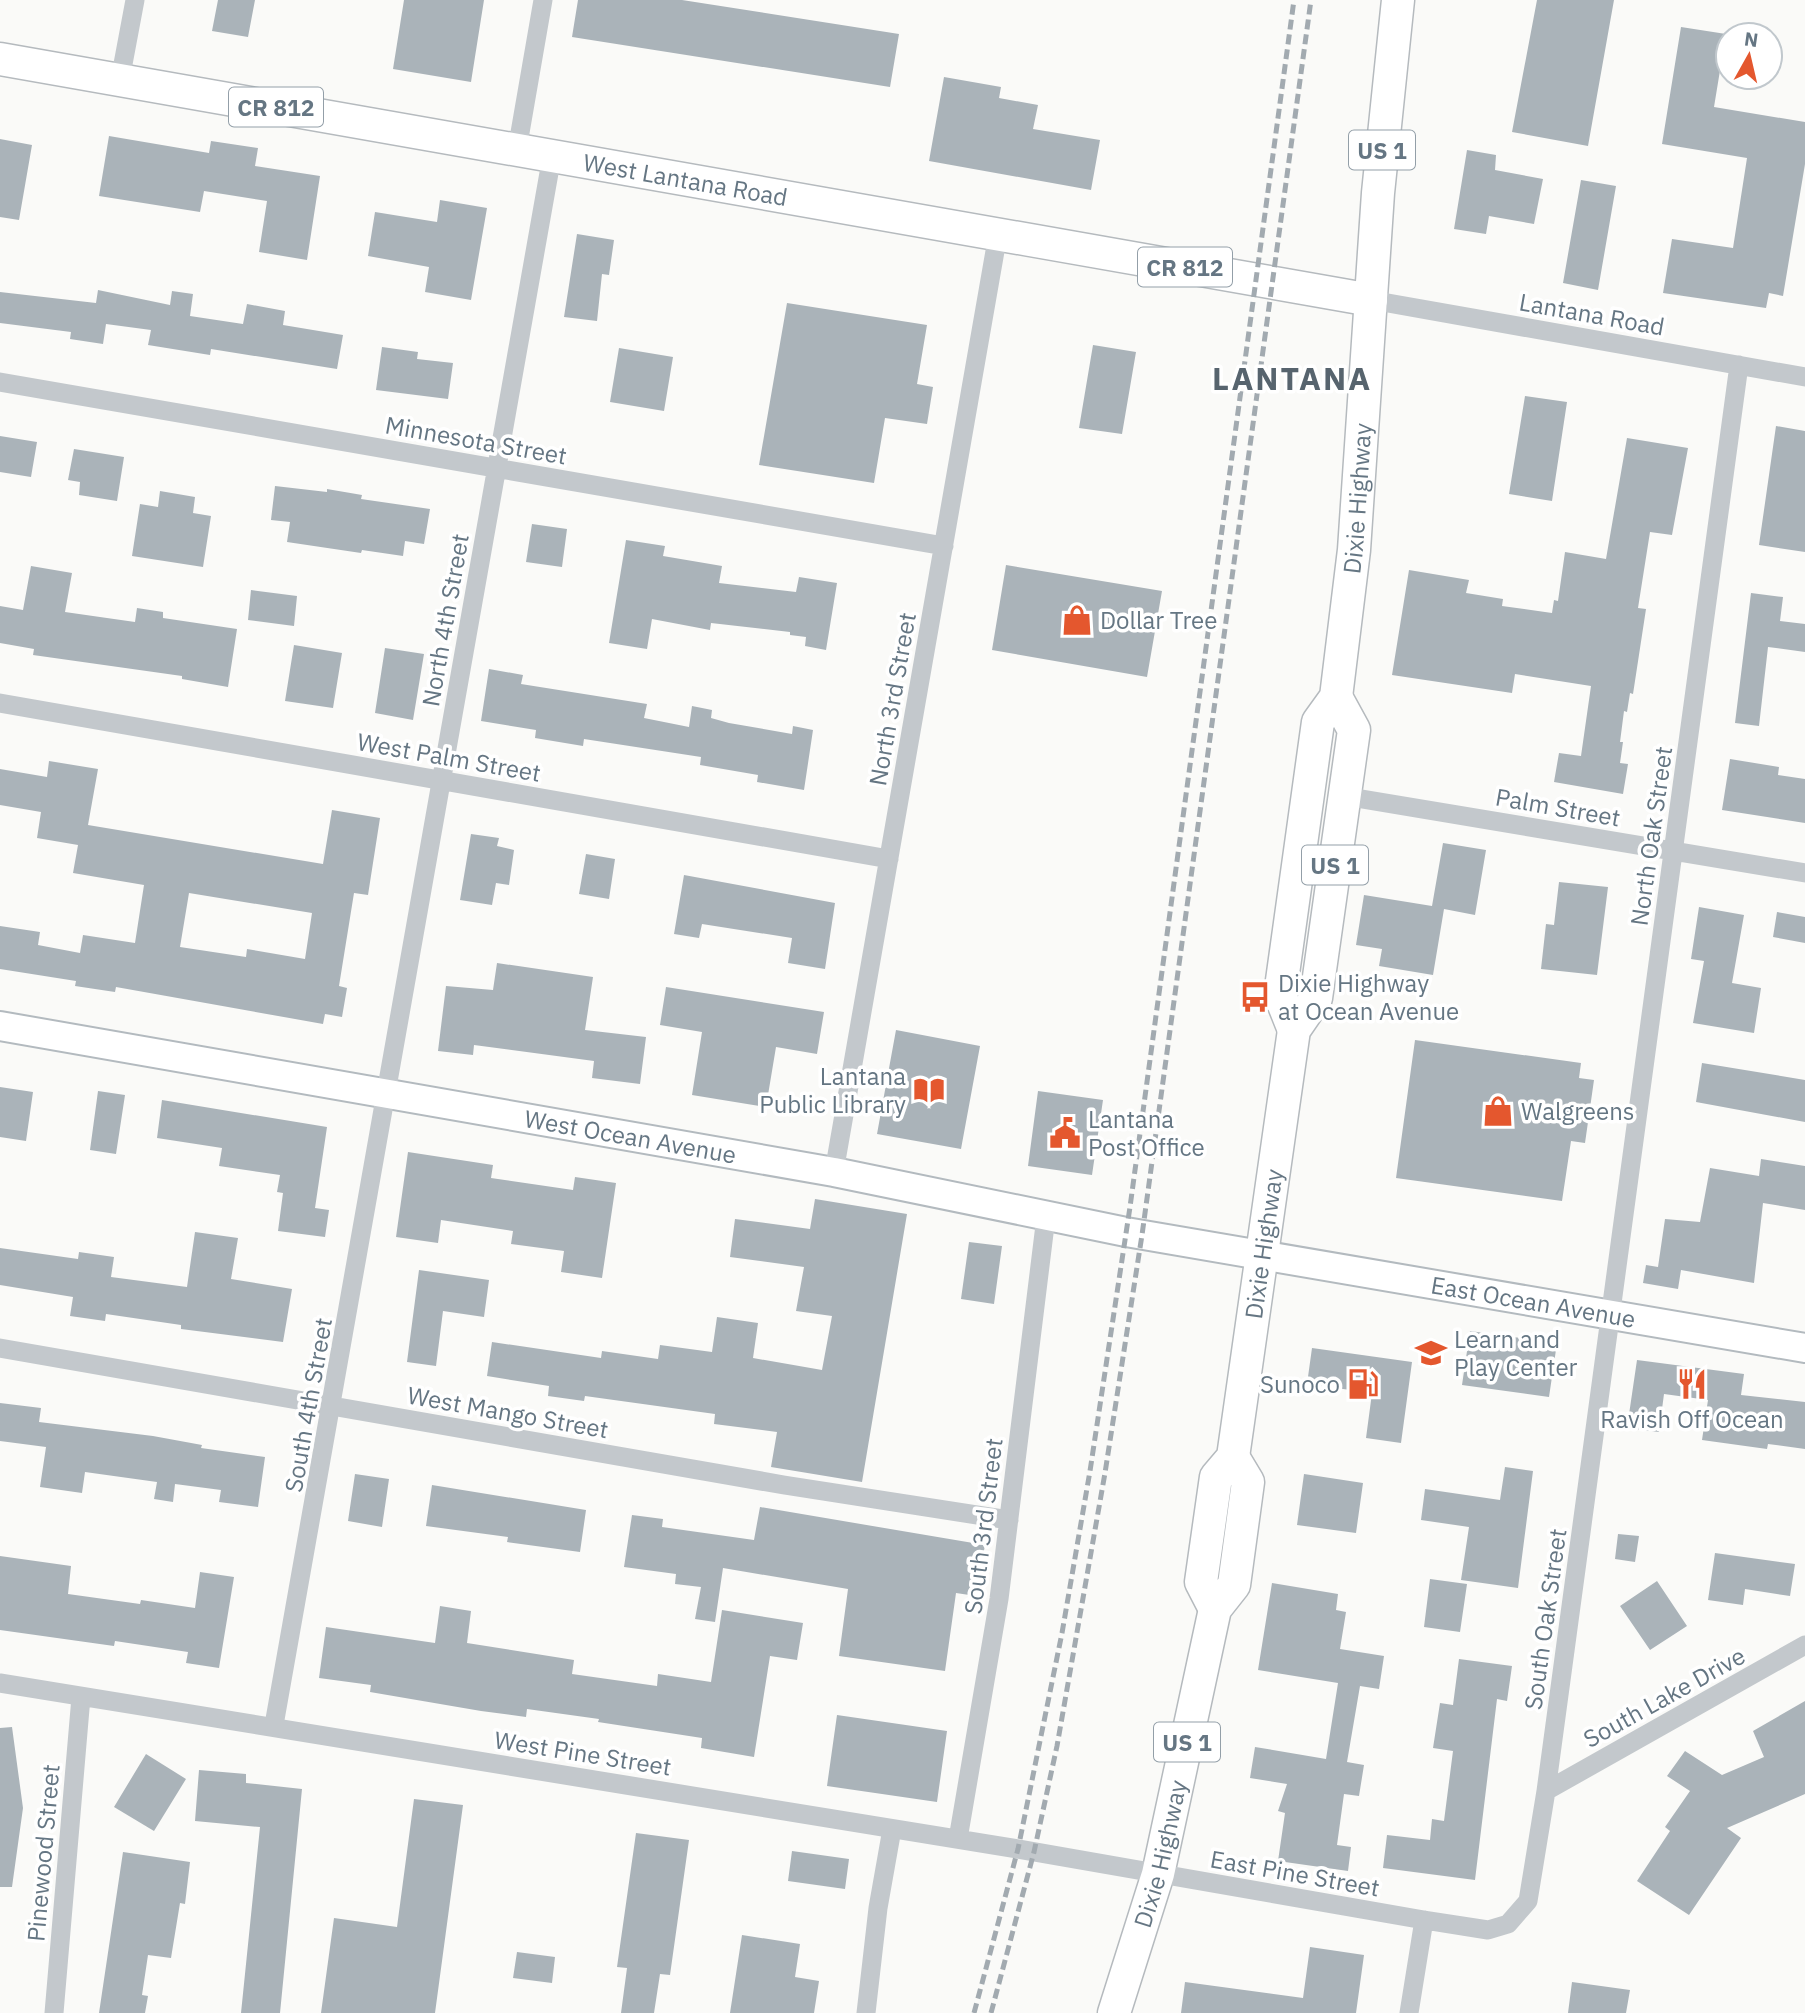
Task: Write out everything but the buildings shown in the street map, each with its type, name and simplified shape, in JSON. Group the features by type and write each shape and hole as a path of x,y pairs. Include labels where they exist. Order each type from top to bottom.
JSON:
{"main road":[{"name":"US 1","path":"1371,300 1378,193 1398,0"},
{"name":"West Lantana Road","path":"0,59 1371,300"},
{"name":"Dixie Highway","path":"1293,1030 1280,995 1318,722 1336,698 1354,550 1371,300"},
{"name":"Dixie Highway","path":"1114,2013 1158,1874 1215,1609 1201,1582 1216,1477 1233,1457 1293,1030 1316,998 1354,730 1336,698"}],"street":[{"path":"120,80 135,0"},
{"path":"517,150 543,0"},
{"name":"North 4th Street","path":"388,1094 552,156"},
{"name":"North 3rd Street","path":"834,1172 998,234"},
{"name":"Lantana Road","path":"1371,300 1805,377"},
{"name":"North Oak Street","path":"1611,1313 1739,365"},
{"name":"Minnesota Street","path":"0,382 944,546"},
{"name":"West Palm Street","path":"0,704 889,859"},
{"name":"Palm Street","path":"1344,796 1805,873"},
{"name":"West Ocean Avenue","path":"0,1026 834,1172 1046,1217 1261,1254"},
{"name":"South 4th Street","path":"274,1725 388,1094"},
{"name":"South 3rd Street","path":"958,1839 999,1599 1046,1217"},
{"name":"East Ocean Avenue","path":"1261,1254 1805,1348"},
{"name":"South Oak Street","path":"1423,1920 1488,1930 1508,1924 1528,1901 1546,1791 1611,1313"},
{"name":"West Mango Street","path":"0,1348 784,1485 1009,1520"},
{"name":"South Lake Drive","path":"1546,1791 1805,1646"},
{"name":"West Pine Street","path":"0,1683 274,1725 1158,1874"},
{"name":"Pinewood Street","path":"54,2013 81,1697"},
{"path":"866,2013 878,1908 892,1829"},
{"name":"East Pine Street","path":"1158,1874 1423,1920"},
{"path":"1409,2013 1423,1920"}],"railway":[{"path":"974,2013 1018,1849 1062,1633 1090,1471 1130,1207 1294,0"},
{"path":"991,2013 1034,1852 1057,1746 1105,1473 1142,1235 1311,0"}],"place":[{"name":"Dollar Tree","path":"1077,620"},
{"name":"Dixie Highway at Ocean Avenue","path":"1255,997"},
{"name":"Lantana Public Library","path":"929,1090"},
{"name":"Walgreens","path":"1498,1111"},
{"name":"Lantana Post Office","path":"1065,1133"},
{"name":"Learn and Play Center","path":"1431,1353"},
{"name":"Sunoco","path":"1363,1384"},
{"name":"Ravish Off Ocean","path":"1692,1384"}],"district":[{"name":"LANTANA","path":"1292,378"}]}
